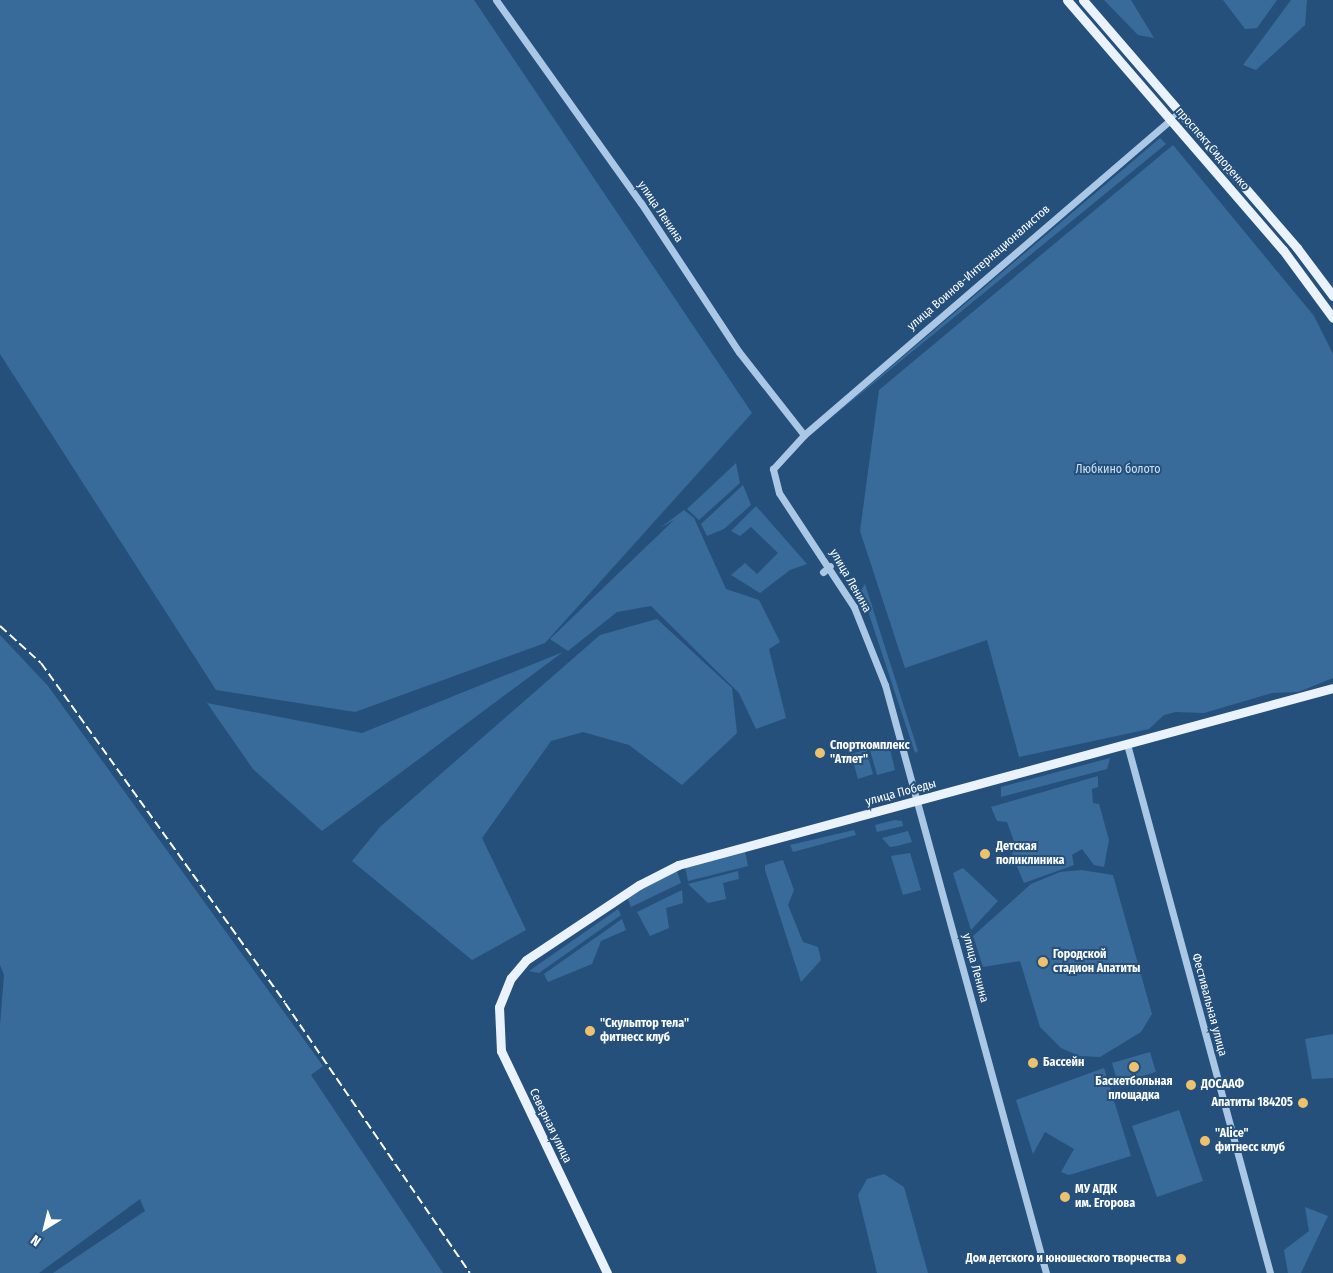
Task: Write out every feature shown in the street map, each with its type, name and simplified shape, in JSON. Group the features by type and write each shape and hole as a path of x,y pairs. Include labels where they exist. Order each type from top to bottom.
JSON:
{"main road":[{"name":"проспект Сидоренко","path":"1067,0 1301,272 1333,318"},
{"name":"проспект Сидоренко","path":"1083,0 1180,112 1333,296"},
{"name":"улица Победы","path":"507,984 537,952 656,875 1333,688"},
{"name":"Северная улица","path":"507,984 497,1017 500,1051 607,1273"}],"street":[{"name":"улица Ленина","path":"496,0 641,203 739,352 804,435 776,462 774,482 830,566 867,636 918,802 1046,1273"},
{"name":"улица Воинов-Интернационалистов","path":"804,435 1180,112"},
{"path":"823,572 830,566"},
{"name":"Фестивальная улица","path":"1127,744 1270,1273"}],"green space":[{"path":"0,0 474,0 752,413 545,643 355,712 216,690 0,354"},
{"path":"1104,0 1131,0 1154,38 1138,35"},
{"path":"1223,0 1277,0 1257,28 1245,29"},
{"path":"1291,0 1307,0 1305,25 1256,70 1243,65"},
{"path":"1160,138 1166,144 825,423"},
{"name":"Любкино болото","path":"1173,145 1314,316 1333,354 1333,678 1298,692 1272,693 1204,713 1176,712 1164,715 1149,729 1019,757 987,640 905,668 860,531 879,390"},
{"path":"736,463 740,483 699,520 687,509"},
{"path":"743,485 751,505 724,529 707,536 701,524"},
{"path":"756,506 807,564 790,570 760,593 731,575 745,563 757,574 778,553 751,527 740,536 731,531"},
{"path":"684,510 694,518 726,589 759,600 780,642 769,649 786,718 756,729 739,693 651,606 617,612 568,651 550,639 674,520 660,528"},
{"path":"865,584 918,751 915,753 861,590"},
{"path":"657,619 732,688 737,733 682,785 629,745 583,732 551,741 482,838 526,930 472,960 352,861 380,827 600,635"},
{"path":"0,635 48,686 323,1066 311,1075 443,1273 53,1273 145,1211 140,1199 39,1273 0,1273 0,1026 4,975 0,965"},
{"path":"563,652 322,831 253,769 207,703 362,733"},
{"path":"889,745 895,770 877,775 870,750"},
{"path":"866,750 873,774 858,779 851,754"},
{"path":"1110,758 1107,769 1001,797 1001,787"},
{"path":"1098,776 1098,787 1092,789 1093,803 1099,804 1109,840 1104,867 1094,865 1082,849 1072,855 1074,865 1024,883 1012,855 1015,844 1007,822 997,821 991,807"},
{"path":"895,820 902,821 903,826 877,832 875,825"},
{"path":"854,830 856,835 793,852 790,845"},
{"path":"908,831 912,842 890,847 882,838"},
{"path":"745,851 748,866 688,881 685,867"},
{"path":"910,853 921,890 903,895 891,856"},
{"path":"783,860 794,890 788,905 803,942 818,947 821,960 801,982 765,870 765,865"},
{"path":"963,868 998,901 971,930 953,873"},
{"path":"1081,870 1113,875 1152,1014 1141,1032 1100,1057 1079,1056 1061,1048 1040,1027 1020,961 983,967 973,936 1031,884 1060,872"},
{"path":"677,871 681,883 631,907 627,897"},
{"path":"738,871 739,879 723,883 726,899 708,903 688,884"},
{"path":"682,890 683,903 666,908 669,928 650,936 637,912"},
{"path":"618,909 621,915 539,973 529,971"},
{"path":"622,919 626,930 601,941 592,964 548,982 544,974"},
{"path":"1333,1034 1333,1078 1312,1079 1305,1039"},
{"name":"Баскетбольная площадка","path":"1150,1052 1156,1072 1118,1083 1112,1063"},
{"path":"1104,1068 1131,1156 1069,1175 1061,1172 1074,1149 1045,1132 1033,1154 1016,1100"},
{"path":"1179,1110 1203,1181 1157,1197 1132,1126"},
{"path":"884,1174 904,1187 928,1273 877,1273 858,1195 867,1179"},
{"path":"1305,1207 1328,1216 1301,1273 1288,1273 1284,1250 1309,1231"}],"railway":[{"path":"0,626 41,663 285,1003 470,1273"}],"place":[{"name":"Спорткомплекс \"Атлет\"","path":"820,753"},
{"name":"Детская поликлиника","path":"985,854"},
{"name":"Городской стадион Апатиты","path":"1043,962"},
{"name":"\"Скульптор тела\" фитнесс клуб","path":"590,1031"},
{"name":"Бассейн","path":"1033,1063"},
{"name":"Баскетбольная площадка","path":"1134,1067"},
{"name":"ДОСААФ","path":"1191,1085"},
{"name":"Апатиты 184205","path":"1303,1103"},
{"name":"\"Alice\" фитнесс клуб","path":"1205,1141"},
{"name":"МУ АГДК им. Егорова","path":"1065,1197"},
{"name":"Дом детского и юношеского творчества","path":"1181,1259"}]}
